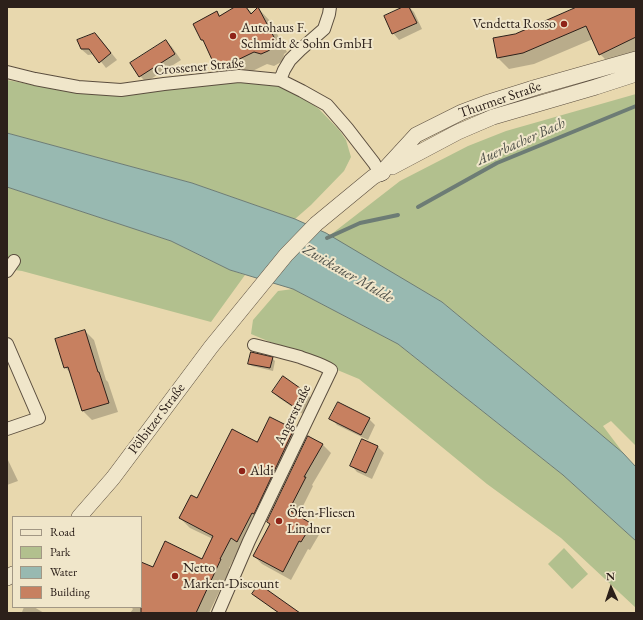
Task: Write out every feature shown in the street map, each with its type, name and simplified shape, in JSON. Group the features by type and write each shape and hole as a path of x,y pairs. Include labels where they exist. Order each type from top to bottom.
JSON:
{"street":[{"path":"280,80 290,60 324,29 330,7"},
{"name":"Thurmer Straße","path":"381,173 416,135 462,112 537,87 636,59"},
{"name":"Crossener Straße","path":"7,72 78,87 121,90 239,76 280,80 327,105 348,128 381,173"},
{"name":"Thurmer Straße","path":"233,320 286,255 316,224 373,177 458,132 493,118 596,88 636,74"},
{"name":"Pölbitzer Straße","path":"80,516 113,478 233,320"},
{"path":"7,344 39,418 7,430"},
{"name":"Angerstraße","path":"218,613 249,541 331,370 309,360 277,350 254,345"}],"green space":[{"path":"7,80 76,93 236,80 278,86 297,94 319,109 340,131 346,140 351,157 344,171 295,219 192,183 7,133"},
{"path":"636,94 636,446 611,421 603,426 624,454 442,302 329,236 400,181 468,146 506,131"},
{"path":"7,187 171,241 230,270 245,275 211,322 22,271 7,269"},
{"path":"293,289 398,344 563,475 636,541 636,608 561,538 487,484 359,379 251,334 253,320 278,291"},
{"path":"564,548 588,574 572,589 548,564"}],"water":[{"name":"Zwickauer Mulde","path":"7,133 192,183 295,219 326,233 442,302 623,453 636,467 636,541 563,475 398,344 293,289 230,270 171,241 7,187"}],"building":[{"path":"235,7 246,7 251,14 258,7 275,39 272,42 271,49 268,51 261,54 254,52 223,67 214,64 203,40 201,40 193,24 217,11 219,16"},
{"path":"403,7 409,7 417,23 392,34 384,16"},
{"path":"577,7 636,7 636,37 599,55 586,26 523,53 497,58 493,38 515,34"},
{"path":"95,33 111,53 99,63 89,49 81,49 77,40"},
{"path":"166,40 175,54 139,77 130,63"},
{"path":"85,330 109,403 82,411 68,367 64,368 55,339"},
{"path":"251,352 273,357 270,368 248,364"},
{"path":"283,376 307,393 297,409 272,392"},
{"path":"338,402 370,418 361,435 329,419"},
{"path":"270,417 294,429 254,514 252,513 237,542 231,538 196,613 141,613 142,562 153,567 165,541 202,559 213,536 179,518 191,495 197,498 232,429 257,442"},
{"path":"308,436 323,444 304,477 306,477 289,510 312,524 301,542 299,541 283,572 253,556 270,524 267,522"},
{"path":"362,439 378,446 366,473 350,466"},
{"path":"259,584 300,613 279,613 252,594"}],"waterway":[{"name":"Auerbacher Bach","path":"418,207 497,163 636,106"},
{"name":"Auerbacher Bach","path":"327,238 360,223 398,215"}],"place":[{"name":"Vendetta Rosso","path":"564,24"},
{"name":"Autohaus F. Schmidt & Sohn GmbH","path":"233,36"},
{"name":"Aldi","path":"242,471"},
{"name":"Öfen-Fliesen Lindner","path":"279,521"},
{"name":"Netto Marken-Discount","path":"175,576"}]}
